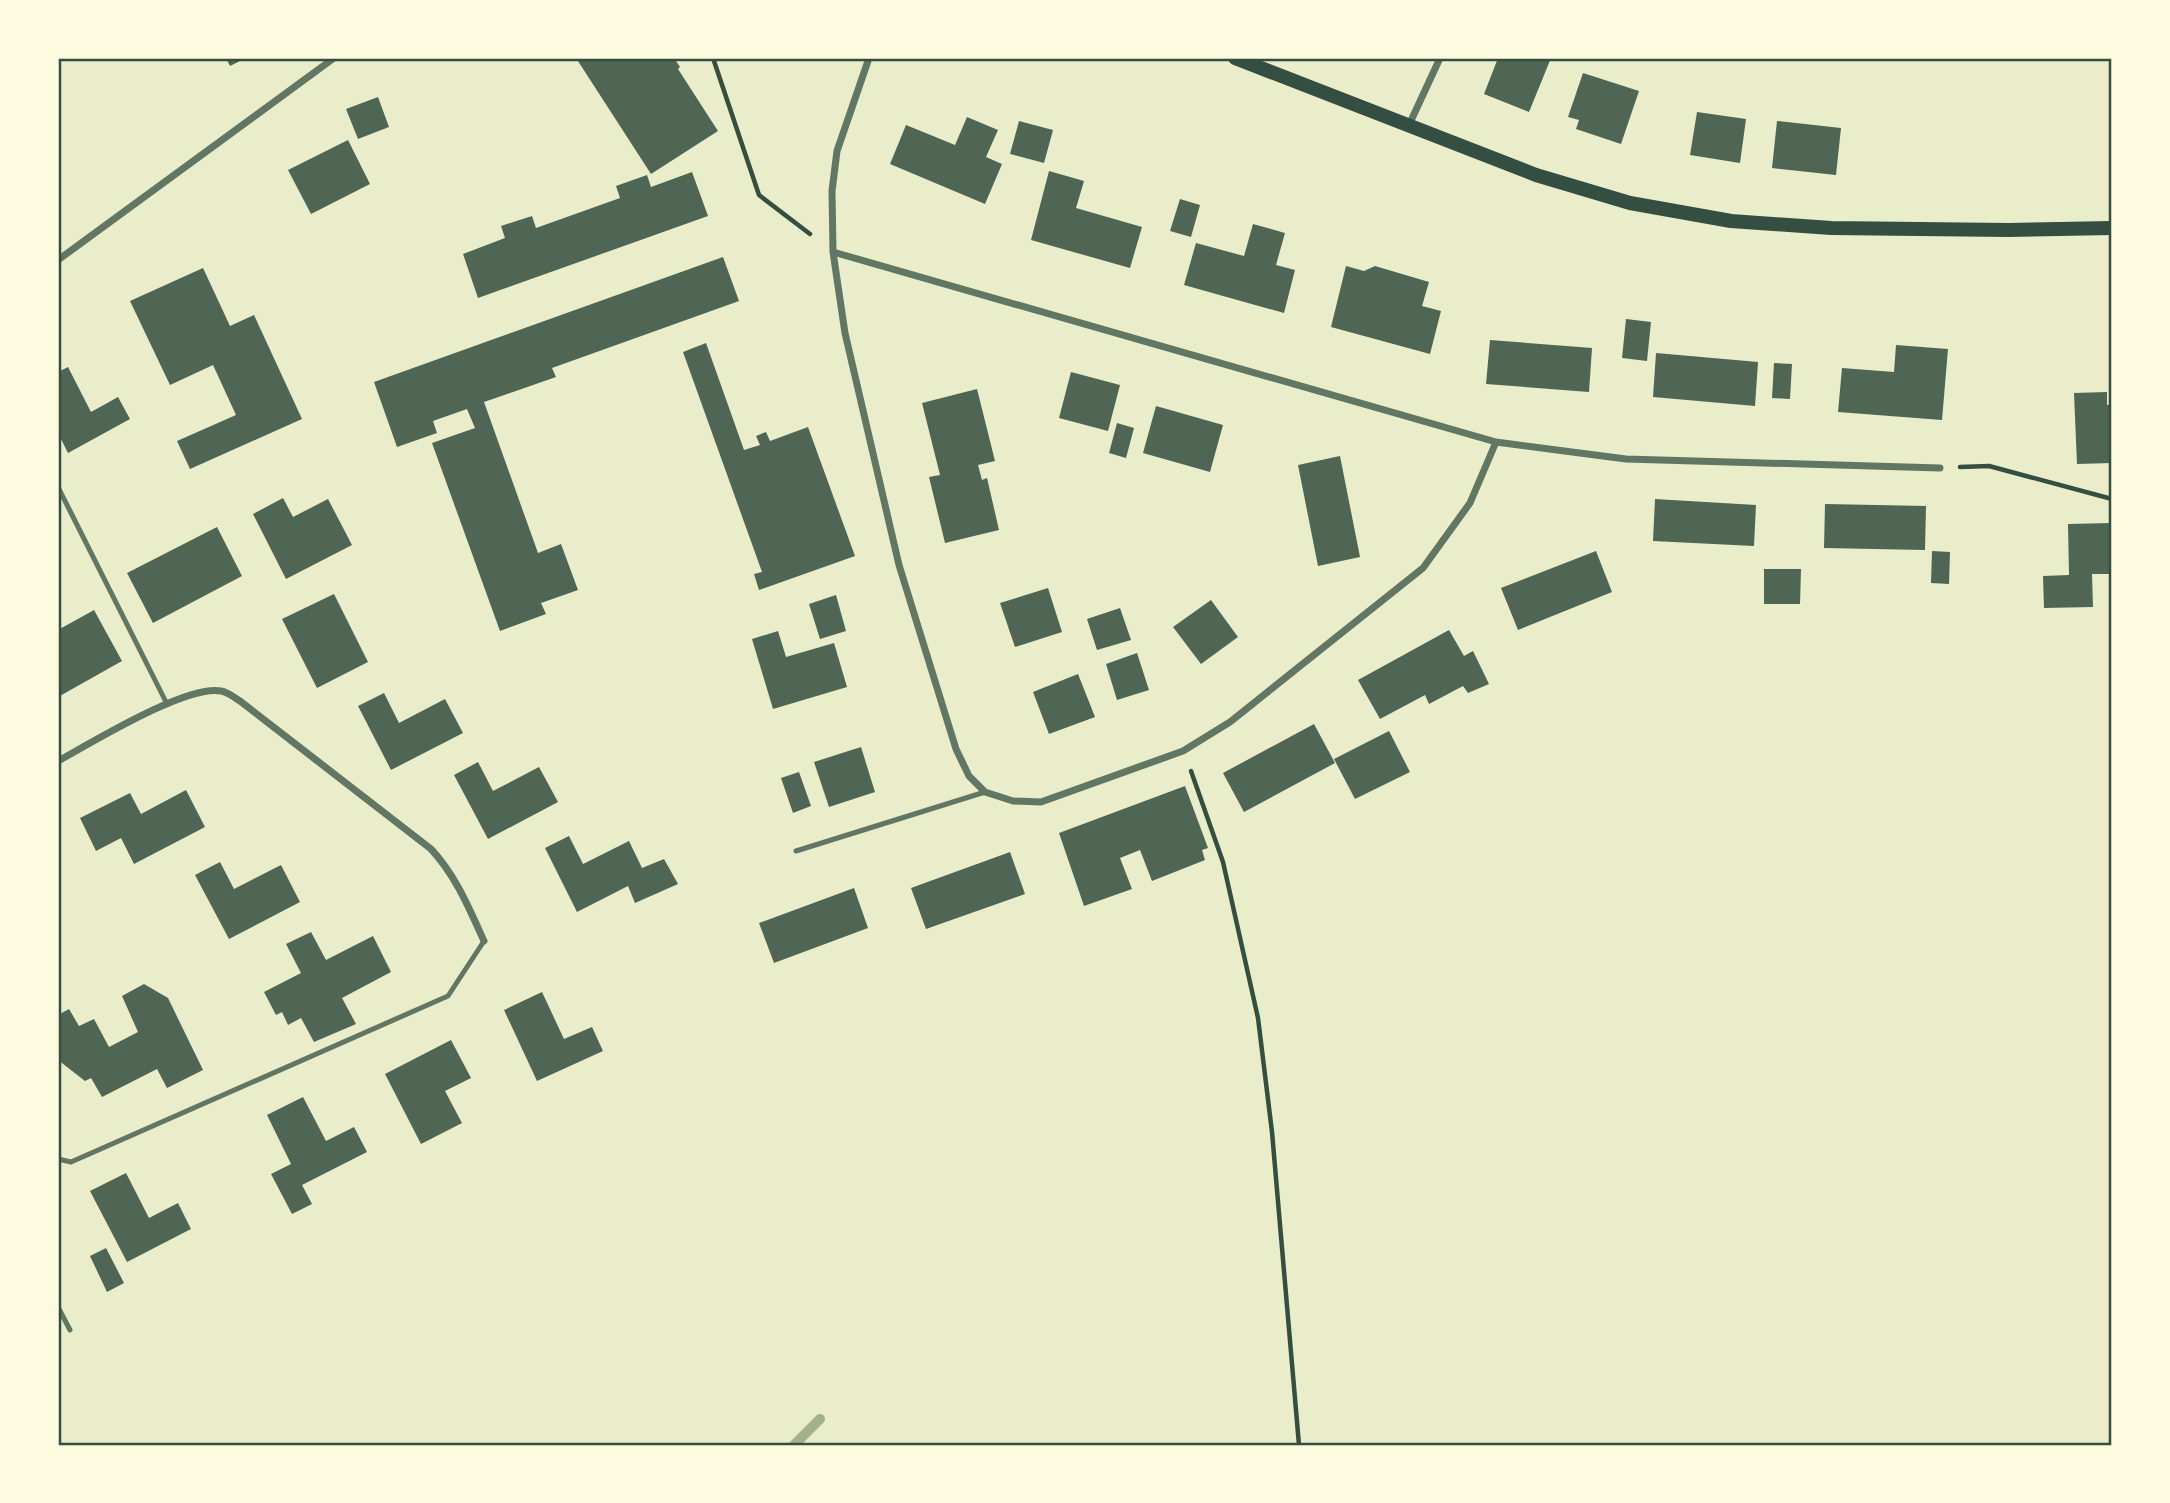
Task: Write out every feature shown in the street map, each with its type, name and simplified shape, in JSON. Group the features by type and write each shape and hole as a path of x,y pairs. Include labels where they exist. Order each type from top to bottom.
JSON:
{"main road":[{"path":"1235,58 1536,175 1630,203 1731,222 1831,228 2112,228"}],"street":[{"path":"58,260 334,58"},
{"path":"869,58 837,151 832,191 833,252 845,332 899,565 956,749 969,776 985,792 1013,801 1041,802 1183,751 1230,722 1423,568 1470,503 1496,442"},
{"path":"1409,125 1440,58"},
{"path":"833,252 1496,442 1626,459 1940,468"},
{"path":"58,761 167,704 199,692 222,691 240,701 431,849 447,867 458,886 484,941"}],"lane":[{"path":"58,487 167,704"},
{"path":"796,851 985,792"},
{"path":"58,1159 71,1162 448,996 484,941"},
{"path":"58,1307 70,1330"}],"path":[{"path":"713,58 759,195 833,252"},
{"path":"1940,468 1989,466 2112,499"},
{"path":"1183,751 1223,862 1258,1017 1272,1132 1299,1445"}],"building":[{"path":"226,58 246,58 230,66"},
{"path":"576,58 674,58 680,67 678,69 718,131 651,174"},
{"path":"1498,58 1551,58 1529,112 1484,94"},
{"path":"1583,73 1639,91 1621,144 1576,129 1579,120 1568,117"},
{"path":"378,97 389,127 358,139 346,109"},
{"path":"1697,112 1746,119 1740,163 1690,155"},
{"path":"967,117 998,130 986,157 1002,164 985,204 890,164 906,125 955,145"},
{"path":"1019,121 1053,130 1044,163 1010,154"},
{"path":"1777,121 1841,128 1836,175 1772,168"},
{"path":"348,140 370,184 311,214 288,170"},
{"path":"1049,171 1084,181 1076,208 1142,227 1130,268 1031,240"},
{"path":"692,172 708,216 478,298 463,254 505,238 501,226 532,216 536,228 620,198 616,186 647,175 651,187"},
{"path":"1180,199 1200,205 1191,237 1170,231"},
{"path":"1253,224 1285,233 1276,265 1295,270 1284,313 1184,285 1196,243 1244,256"},
{"path":"723,257 739,301 552,368 556,377 484,402 538,553 561,544 578,590 541,603 546,614 500,631 432,443 475,428 467,409 433,421 437,433 397,447 374,382"},
{"path":"1346,266 1364,271 1375,266 1429,282 1422,306 1441,311 1430,354 1331,327"},
{"path":"203,268 230,326 254,315 302,419 190,469 177,441 236,415 213,365 170,385 130,301"},
{"path":"1626,319 1651,322 1647,361 1622,358"},
{"path":"1490,340 1592,348 1589,392 1486,384"},
{"path":"706,343 744,450 760,445 756,436 766,432 770,441 808,427 855,556 759,590 754,574 762,572 683,352"},
{"path":"1896,345 1948,349 1942,420 1838,412 1842,368 1894,372"},
{"path":"1656,353 1758,362 1755,406 1653,397"},
{"path":"1774,363 1792,364 1790,399 1772,398"},
{"path":"68,367 91,412 118,397 130,419 68,453 58,433 58,372"},
{"path":"1071,372 1120,385 1108,431 1059,418"},
{"path":"977,389 995,461 978,465 982,480 987,478 999,530 945,543 929,477 940,475 922,403"},
{"path":"2107,392 2107,405 2112,404 2112,463 2077,464 2074,393"},
{"path":"1156,406 1223,425 1210,472 1143,453"},
{"path":"1117,423 1134,428 1126,458 1109,453"},
{"path":"1340,456 1360,557 1318,566 1298,465"},
{"path":"283,498 293,517 328,499 352,545 286,579 253,514"},
{"path":"1655,499 1756,505 1754,546 1653,541"},
{"path":"1825,504 1926,506 1925,550 1824,548"},
{"path":"2112,523 2112,574 2092,574 2093,607 2044,608 2043,576 2069,575 2068,524"},
{"path":"217,527 242,576 153,623 127,573"},
{"path":"1596,551 1612,592 1518,630 1501,588"},
{"path":"1932,551 1950,552 1949,584 1931,583"},
{"path":"1764,569 1801,569 1800,604 1764,604"},
{"path":"1048,588 1062,632 1015,647 1000,603"},
{"path":"334,594 368,662 317,688 282,619"},
{"path":"836,595 846,631 820,639 809,604"},
{"path":"1211,600 1238,637 1201,664 1173,627"},
{"path":"1120,608 1131,640 1097,650 1087,619"},
{"path":"94,610 122,661 58,697 58,630"},
{"path":"1449,630 1464,656 1473,651 1489,684 1468,693 1463,686 1429,704 1425,695 1380,719 1358,680"},
{"path":"778,631 786,657 834,643 847,687 773,709 752,639"},
{"path":"1137,653 1149,690 1117,700 1106,664"},
{"path":"1078,674 1095,717 1049,734 1033,692"},
{"path":"384,693 399,723 445,699 463,733 391,770 358,706"},
{"path":"1314,724 1335,763 1244,812 1223,773"},
{"path":"1389,731 1410,772 1355,799 1334,759"},
{"path":"861,747 875,792 829,807 814,762"},
{"path":"478,762 493,791 539,767 558,802 488,839 454,775"},
{"path":"799,772 811,806 793,813 781,778"},
{"path":"1185,786 1208,848 1202,850 1205,860 1152,881 1140,850 1120,858 1132,889 1084,906 1059,833"},
{"path":"186,790 205,827 134,864 121,838 96,851 80,818 130,793 141,814"},
{"path":"569,836 583,864 629,841 642,868 664,859 678,884 635,903 628,886 577,912 545,848"},
{"path":"1010,852 1025,894 926,929 911,888"},
{"path":"220,862 234,889 281,865 300,902 229,939 195,875"},
{"path":"854,888 868,928 774,963 759,923"},
{"path":"311,932 326,960 373,936 391,972 342,998 356,1024 314,1042 301,1018 288,1025 282,1012 276,1015 264,992 301,973 286,944"},
{"path":"144,984 168,998 203,1070 167,1088 157,1069 102,1097 91,1078 85,1081 58,1060 58,1015 69,1009 79,1026 94,1019 109,1047 138,1032 122,996"},
{"path":"542,992 564,1039 592,1027 603,1051 537,1081 504,1010"},
{"path":"451,1040 471,1078 445,1091 462,1123 421,1144 385,1074"},
{"path":"303,1097 326,1141 354,1127 367,1152 302,1185 312,1204 292,1214 271,1174 291,1164 267,1115"},
{"path":"126,1173 149,1218 178,1203 191,1229 127,1262 90,1191"},
{"path":"106,1248 124,1283 107,1292 90,1256"}],"waterway":[{"path":"794,1445 820,1419"}]}
